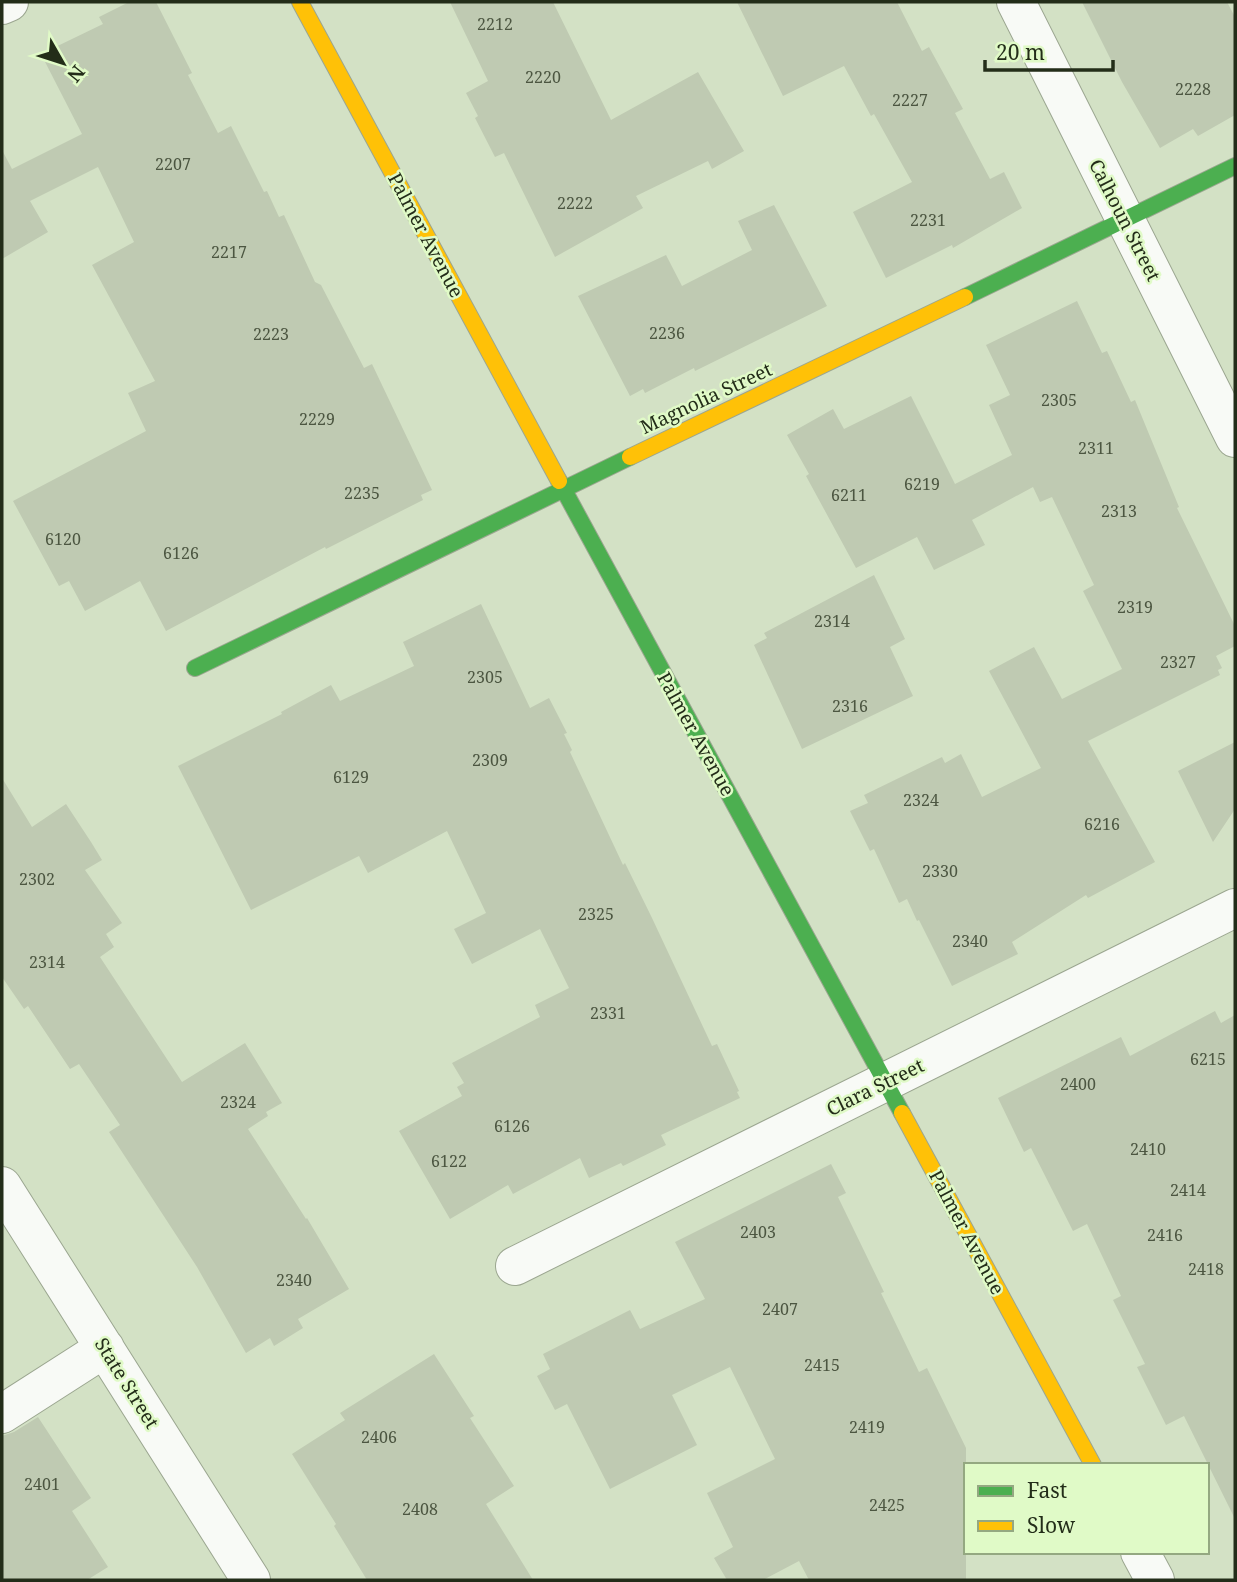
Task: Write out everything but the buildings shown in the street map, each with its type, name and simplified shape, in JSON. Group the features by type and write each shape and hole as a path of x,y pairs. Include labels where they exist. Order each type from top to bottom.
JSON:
{"street":[{"path":"2,5 9,2"},
{"name":"Palmer Avenue","path":"300,2 1092,1463"},
{"name":"Calhoun Street","path":"1016,2 1235,438"},
{"name":"Magnolia Street","path":"195,668 1235,166"},
{"name":"Clara Street","path":"515,1266 1235,908"},
{"name":"State Street","path":"2,1186 251,1580"},
{"path":"2,1414 105,1348"},
{"path":"1141,1554 1155,1580"}],"traffic: fast":[{"path":"965,297 1235,166"},
{"path":"195,668 630,457"},
{"path":"559,481 902,1113"}],"traffic: slow":[{"path":"300,2 559,481"},
{"path":"630,457 965,297"},
{"path":"902,1113 1092,1463"}]}
